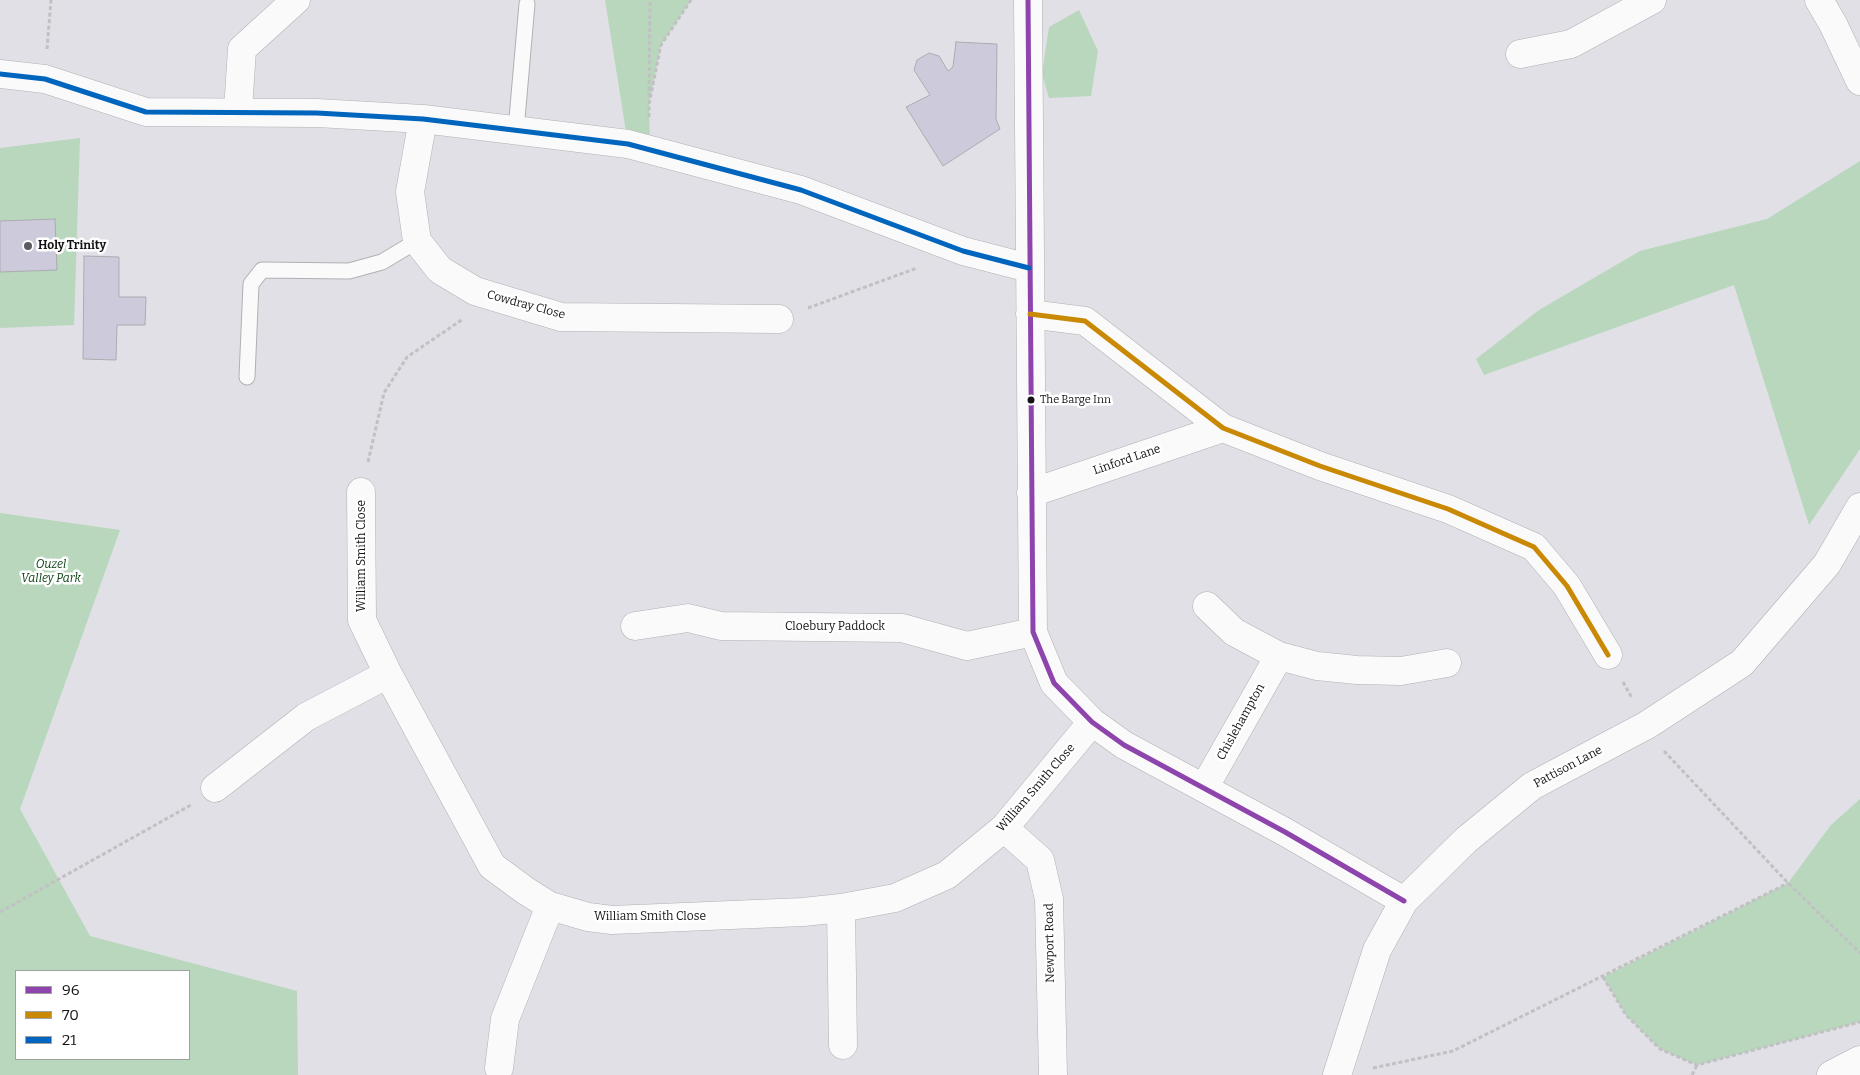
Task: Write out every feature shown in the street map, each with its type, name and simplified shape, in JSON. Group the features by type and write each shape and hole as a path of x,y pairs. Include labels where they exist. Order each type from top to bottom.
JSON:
{"street":[{"path":"238,111 242,49 296,0"},
{"path":"1028,0 1033,632 1054,683 1092,722 1124,745 1404,901"},
{"path":"1520,54 1571,44 1652,0"},
{"path":"1818,0 1834,24 1860,81"},
{"path":"0,74 46,79 146,112 238,111 423,119 650,149 801,190 963,251 1029,268"},
{"path":"417,241 410,192 423,119"},
{"name":"Cowdray Close","path":"417,241 440,270 476,292 561,317 779,319"},
{"path":"1030,314 1085,321 1223,428 1320,466 1448,509 1534,546 1567,586 1608,655"},
{"name":"Linford Lane","path":"1031,493 1223,428"},
{"name":"William Smith Close","path":"361,492 362,620 388,674 492,866 550,906 588,917 612,920 701,918 841,908 895,898 947,875 1004,828 1092,722"},
{"name":"Pattison Lane","path":"1337,1075 1377,950 1404,901 1466,840 1532,786 1647,726 1742,662 1827,564 1860,506"},
{"path":"1207,606 1234,632 1279,656 1317,666 1358,670 1401,671 1447,663"},
{"name":"Cloebury Paddock","path":"635,626 688,618 721,626 902,628 967,646 1033,632"},
{"name":"Chislehampton","path":"1204,788 1279,656"},
{"path":"215,788 306,717 388,674"},
{"name":"Newport Road","path":"1004,828 1040,860 1049,899 1052,1075"},
{"path":"499,1068 505,1019 550,906"},
{"path":"841,908 843,1045"},
{"path":"1831,1075 1860,1060"}],"lane":[{"path":"516,130 527,4"},
{"path":"247,377 251,284 262,270 349,271 382,262 417,241"}],"path":[{"path":"46,79 51,0"},
{"path":"650,0 650,149"},
{"path":"649,104 661,45 691,0"},
{"path":"779,319 963,251"},
{"path":"361,492 384,393 407,358 466,317 476,292"},
{"path":"1608,655 1647,726"},
{"path":"1655,754 1664,750 1788,883 1860,953"},
{"path":"0,912 184,810 215,788"},
{"path":"1368,1065 1372,1068 1453,1051 1788,883"},
{"path":"1603,977 1626,1015 1660,1049 1697,1065 1860,1022"},
{"path":"1692,1075 1697,1065"}],"green space":[{"path":"605,0 691,0 661,45 649,104 650,149 628,144"},
{"path":"1079,10 1098,51 1091,96 1049,98 1042,74 1049,27"},
{"path":"80,138 74,325 0,328 0,148"},
{"path":"1860,161 1860,449 1809,525 1734,285 1484,375 1476,359 1539,310 1640,251 1767,219"},
{"name":"Ouzel Valley Park","path":"0,513 120,530 20,809 90,936 297,991 298,1075 0,1075"},
{"path":"1860,799 1860,1022 1697,1065 1660,1049 1626,1015 1603,977 1788,883 1831,825"}],"building":[{"path":"956,42 997,44 996,119 1000,129 943,166 906,107 930,95 914,70 917,60 929,53 939,56 948,71 953,67"},
{"name":"Holy Trinity","path":"55,219 57,270 0,272 0,221"},
{"path":"84,256 119,257 119,297 146,297 145,325 117,325 116,360 83,359"}],"transit line":[{"name":"96","path":"1028,0 1033,632 1054,683 1092,722 1124,745 1285,832 1404,901"},
{"name":"21","path":"0,74 45,79 146,112 317,113 423,119 628,144 801,190 963,251 1029,268"},
{"name":"70","path":"1030,314 1085,321 1223,428 1320,466 1448,509 1534,547 1567,586 1608,655"}],"place":[{"name":"Holy Trinity","path":"28,246"},
{"name":"The Barge Inn","path":"1031,400"}]}
